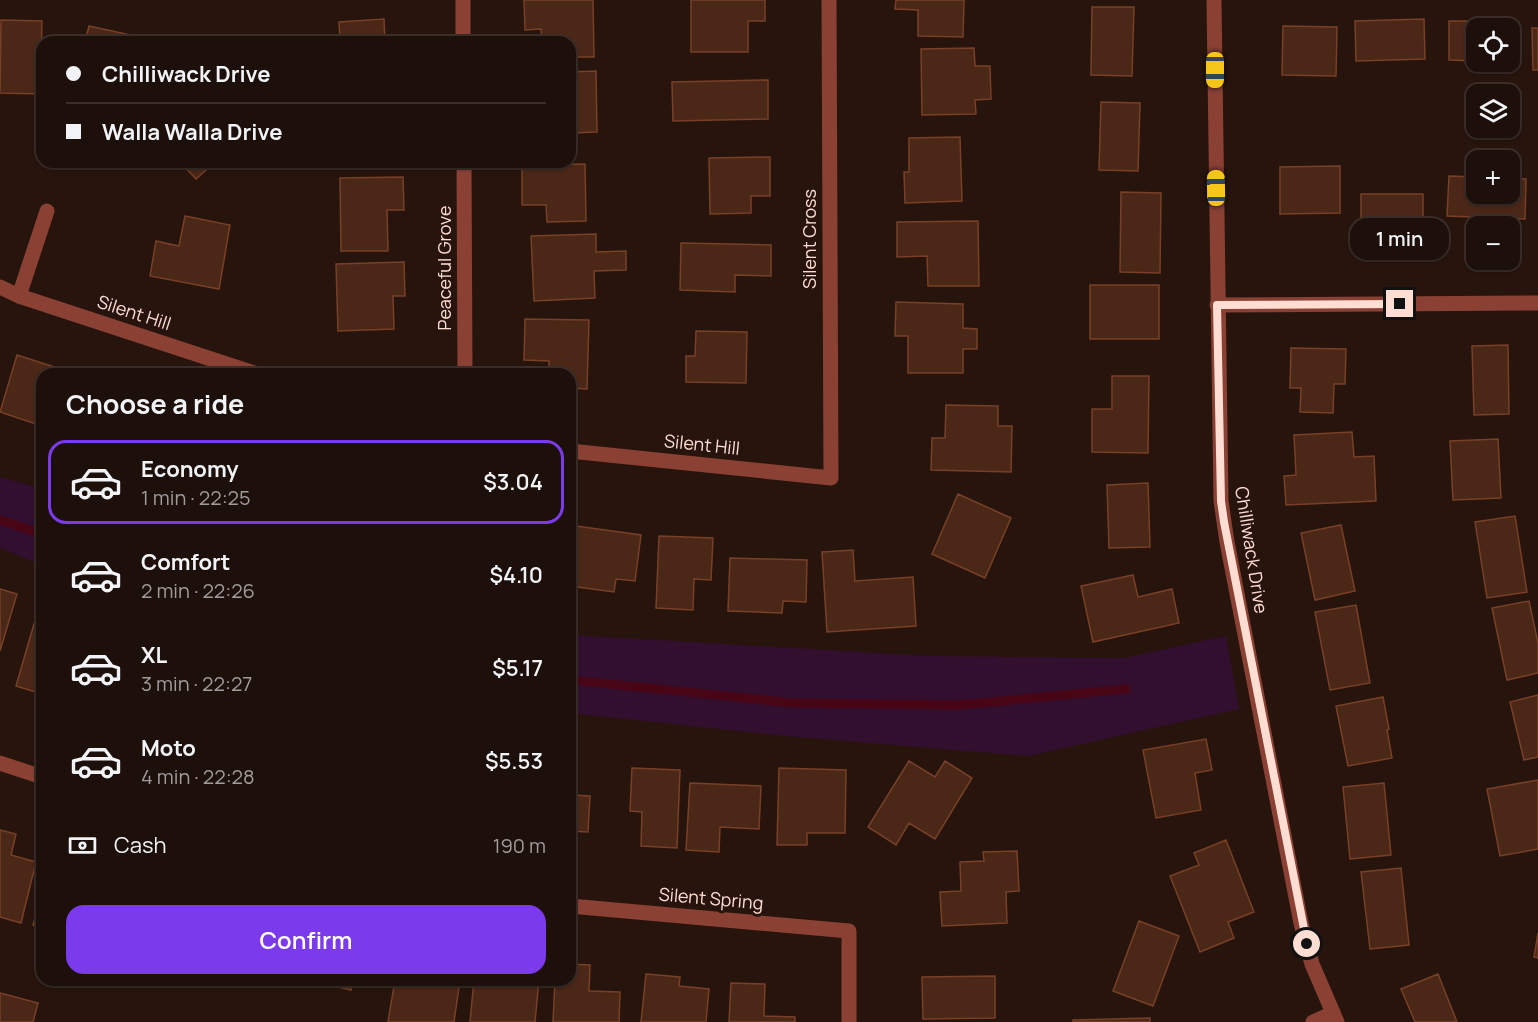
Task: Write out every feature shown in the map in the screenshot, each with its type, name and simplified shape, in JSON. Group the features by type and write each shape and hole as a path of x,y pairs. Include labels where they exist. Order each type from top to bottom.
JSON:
{"street":[{"path":"463,0 464,36"},
{"name":"Silent Cross","path":"829,0 831,478"},
{"name":"Chilliwack Drive","path":"1214,0 1221,501 1227,542 1302,923 1312,964 1335,1017"},
{"name":"Peaceful Grove","path":"464,168 465,368"},
{"path":"19,296 46,211"},
{"name":"Silent Hill","path":"0,287 19,296 239,368"},
{"path":"1217,305 1538,303"},
{"name":"Silent Hill","path":"576,452 831,478"},
{"path":"0,764 36,775"},
{"name":"Silent Spring","path":"576,907 849,931 849,1022"},
{"path":"1312,1022 1335,1017"}],"shaded area":[{"path":"0,477 36,487 36,563 0,548"},
{"path":"576,635 929,656 1124,658 1226,636 1239,709 1028,756 786,736 576,714"}],"building":[{"path":"524,0 593,0 594,57 576,57 576,36 542,36 541,29 525,30"},
{"path":"691,0 765,0 765,21 748,21 748,52 691,52"},
{"path":"896,0 964,0 963,37 918,36 918,10 895,9"},
{"path":"1092,7 1134,7 1132,76 1091,75"},
{"path":"384,19 385,36 340,36 339,22"},
{"path":"1424,19 1425,59 1356,61 1355,21"},
{"path":"1,20 42,21 42,36 36,36 36,94 0,93"},
{"path":"1449,21 1466,21 1466,61 1449,60"},
{"path":"89,26 135,36 86,36"},
{"path":"1283,26 1337,27 1336,76 1282,75"},
{"path":"1532,28 1538,28 1538,70 1533,70"},
{"path":"974,48 975,66 990,66 991,99 975,100 976,114 922,115 921,49"},
{"path":"596,71 597,132 576,133 576,72"},
{"path":"768,80 768,119 673,121 672,82"},
{"path":"1101,102 1140,103 1138,171 1099,170"},
{"path":"960,137 962,201 905,203 904,172 909,172 909,138"},
{"path":"770,157 770,196 751,196 751,213 710,214 709,158"},
{"path":"576,164 585,164 586,221 547,222 546,205 522,205 522,168 576,168"},
{"path":"1340,166 1340,213 1280,214 1280,167"},
{"path":"186,168 208,168 196,179"},
{"path":"1449,176 1466,177 1466,204 1520,204 1520,179 1526,179 1525,219 1520,219 1520,216 1447,216"},
{"path":"403,177 404,210 387,210 388,251 341,251 340,178"},
{"path":"1121,192 1161,193 1160,273 1120,272"},
{"path":"1361,194 1423,194 1423,236 1361,235"},
{"path":"185,216 230,225 219,289 150,276 156,241 179,246"},
{"path":"978,221 979,286 928,286 927,256 897,257 897,222"},
{"path":"596,234 596,252 626,251 626,270 594,271 595,298 534,301 531,236"},
{"path":"681,243 771,245 771,276 735,275 735,292 680,290"},
{"path":"404,262 405,296 393,296 394,329 338,331 336,264"},
{"path":"1090,285 1159,285 1159,339 1090,339"},
{"path":"896,302 963,304 963,328 977,329 977,349 963,349 963,373 908,373 908,336 895,336"},
{"path":"525,319 589,320 587,389 576,388 576,368 549,368 549,361 524,360"},
{"path":"696,331 747,332 746,383 686,382 686,356 695,356"},
{"path":"1508,345 1509,414 1474,415 1472,346"},
{"path":"1291,348 1346,349 1345,384 1334,384 1333,413 1300,412 1301,388 1290,388"},
{"path":"17,355 57,368 36,368 36,424 0,412"},
{"path":"1112,376 1149,376 1148,453 1092,452 1092,409 1112,409"},
{"path":"946,405 998,406 998,426 1012,426 1011,472 931,470 932,438 945,438"},
{"path":"1352,432 1354,457 1374,456 1376,501 1286,505 1284,476 1296,475 1294,435"},
{"path":"1498,439 1501,498 1453,500 1450,441"},
{"path":"1148,483 1150,547 1109,548 1107,485"},
{"path":"958,494 1011,518 985,578 932,554"},
{"path":"1515,516 1527,592 1487,598 1475,522"},
{"path":"1341,525 1355,591 1315,600 1301,533"},
{"path":"576,526 641,535 635,581 616,579 614,592 576,587"},
{"path":"659,536 713,538 711,580 694,579 693,610 656,608"},
{"path":"853,550 855,581 913,577 916,626 827,632 822,552"},
{"path":"730,558 807,560 806,602 783,601 782,613 728,611"},
{"path":"1133,575 1138,597 1172,589 1179,623 1093,642 1081,586"},
{"path":"0,589 17,594 0,651"},
{"path":"1529,601 1538,643 1538,673 1507,680 1492,608"},
{"path":"1356,605 1370,683 1330,690 1315,612"},
{"path":"34,624 36,624 36,692 16,686"},
{"path":"1538,695 1538,757 1524,760 1510,702"},
{"path":"1383,697 1392,758 1348,766 1336,706"},
{"path":"1206,739 1212,770 1195,773 1201,810 1156,818 1143,750"},
{"path":"909,761 935,777 945,761 972,778 935,839 909,823 896,845 868,827"},
{"path":"632,768 680,770 677,848 641,846 642,812 630,811"},
{"path":"779,768 846,770 845,833 807,833 807,845 777,845"},
{"path":"1538,780 1538,849 1500,856 1487,789"},
{"path":"690,783 761,786 759,829 720,827 719,852 686,850"},
{"path":"1384,783 1391,855 1350,859 1343,787"},
{"path":"576,795 590,796 588,832 576,831"},
{"path":"0,830 16,834 11,855 36,862 21,923 0,917"},
{"path":"1226,840 1254,912 1228,922 1234,938 1200,952 1170,876 1199,865 1194,853"},
{"path":"1017,851 1019,891 1006,892 1007,923 942,926 940,892 961,891 960,862 984,861 983,852"},
{"path":"1401,868 1409,945 1370,949 1361,872"},
{"path":"1139,921 1179,936 1153,1006 1113,991"},
{"path":"1538,933 1538,958 1534,957"},
{"path":"576,964 590,965 589,991 620,992 619,1022 553,1022 555,986 576,986"},
{"path":"646,974 680,977 679,986 709,989 706,1022 641,1022"},
{"path":"1438,974 1457,1022 1415,1022 1401,989"},
{"path":"995,976 995,1018 923,1019 922,977"},
{"path":"731,983 765,984 764,1016 795,1017 795,1022 729,1022"},
{"path":"335,986 352,986 351,990"},
{"path":"394,986 459,986 454,1022 388,1022"},
{"path":"473,986 538,986 535,1022 470,1022"},
{"path":"0,993 38,1003 33,1022 0,1022"},
{"path":"1150,1018 1150,1022 1073,1022 1073,1020"}],"waterway":[{"path":"0,520 36,532"},
{"path":"576,681 792,703 960,705 1126,689"}],"route":[{"path":"1307,944 1227,542 1221,501 1217,305 1400,304"}]}
